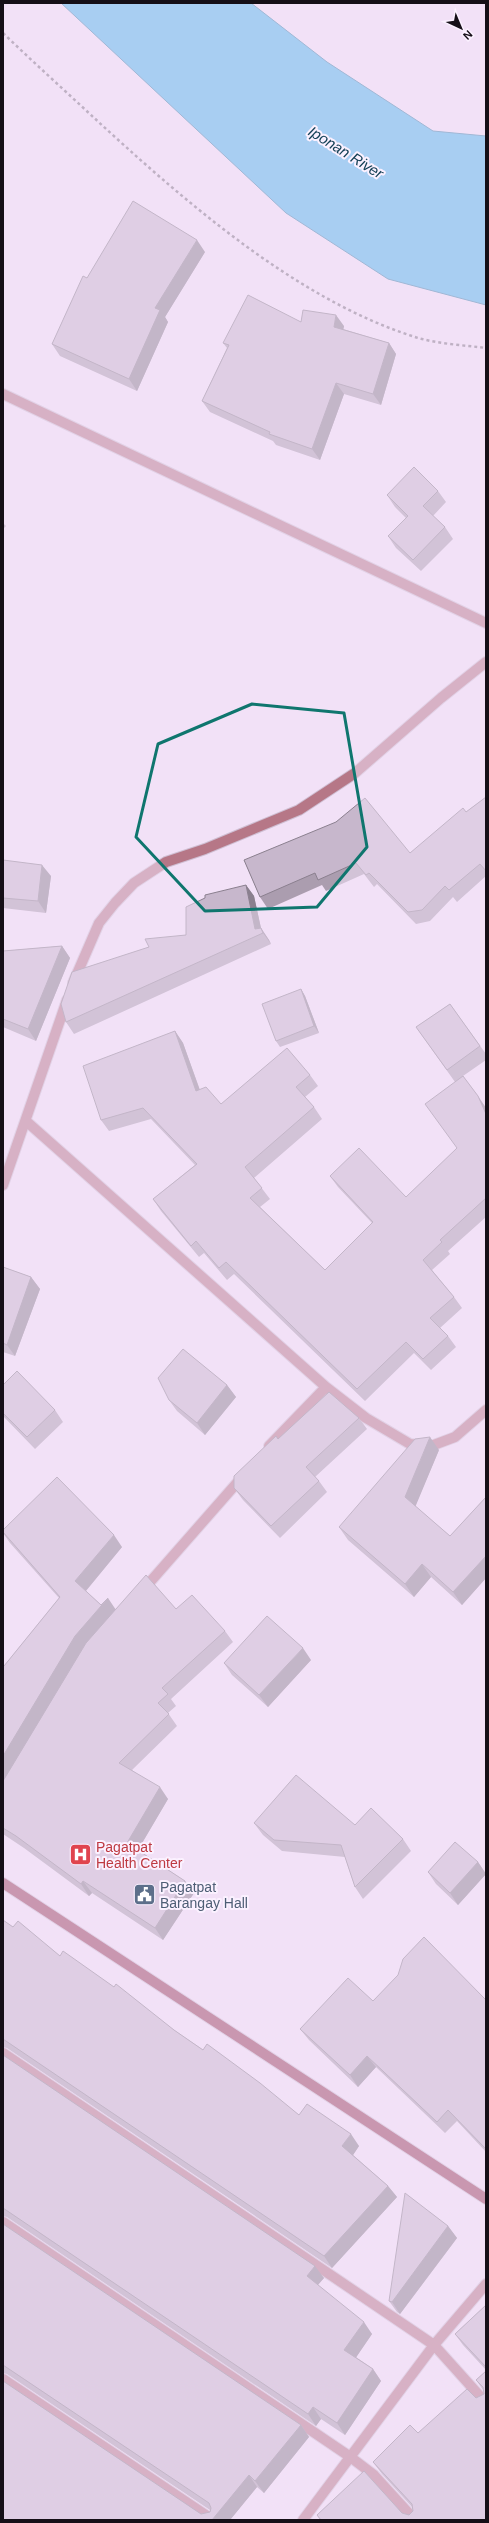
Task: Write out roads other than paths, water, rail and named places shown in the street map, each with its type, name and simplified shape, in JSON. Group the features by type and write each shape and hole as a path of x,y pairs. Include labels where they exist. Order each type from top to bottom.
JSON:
{"street":[{"path":"3,394 486,623"},
{"path":"3,1185 79,965 100,923 114,902 134,883 166,862 204,849 299,810 355,773 441,698 486,662"},
{"path":"26,1121 326,1387 366,1418 410,1444 431,1446 455,1437 486,1410"},
{"path":"259,1456 326,1387"},
{"path":"134,1600 249,1468"},
{"path":"3,1883 486,2199"},
{"path":"3,2053 434,2345 486,2403"},
{"path":"3,2222 350,2456 374,2475 415,2520"},
{"path":"303,2520 434,2345 486,2284"},
{"path":"3,2379 213,2520"}],"water":[{"name":"Iponan River","path":"61,3 251,3 327,62 433,131 486,136 486,305 388,279 286,213"}],"place":[{"name":"Pagatpat Health Center","path":"81,1855"},
{"name":"Pagatpat Barangay Hall","path":"145,1895"}]}
